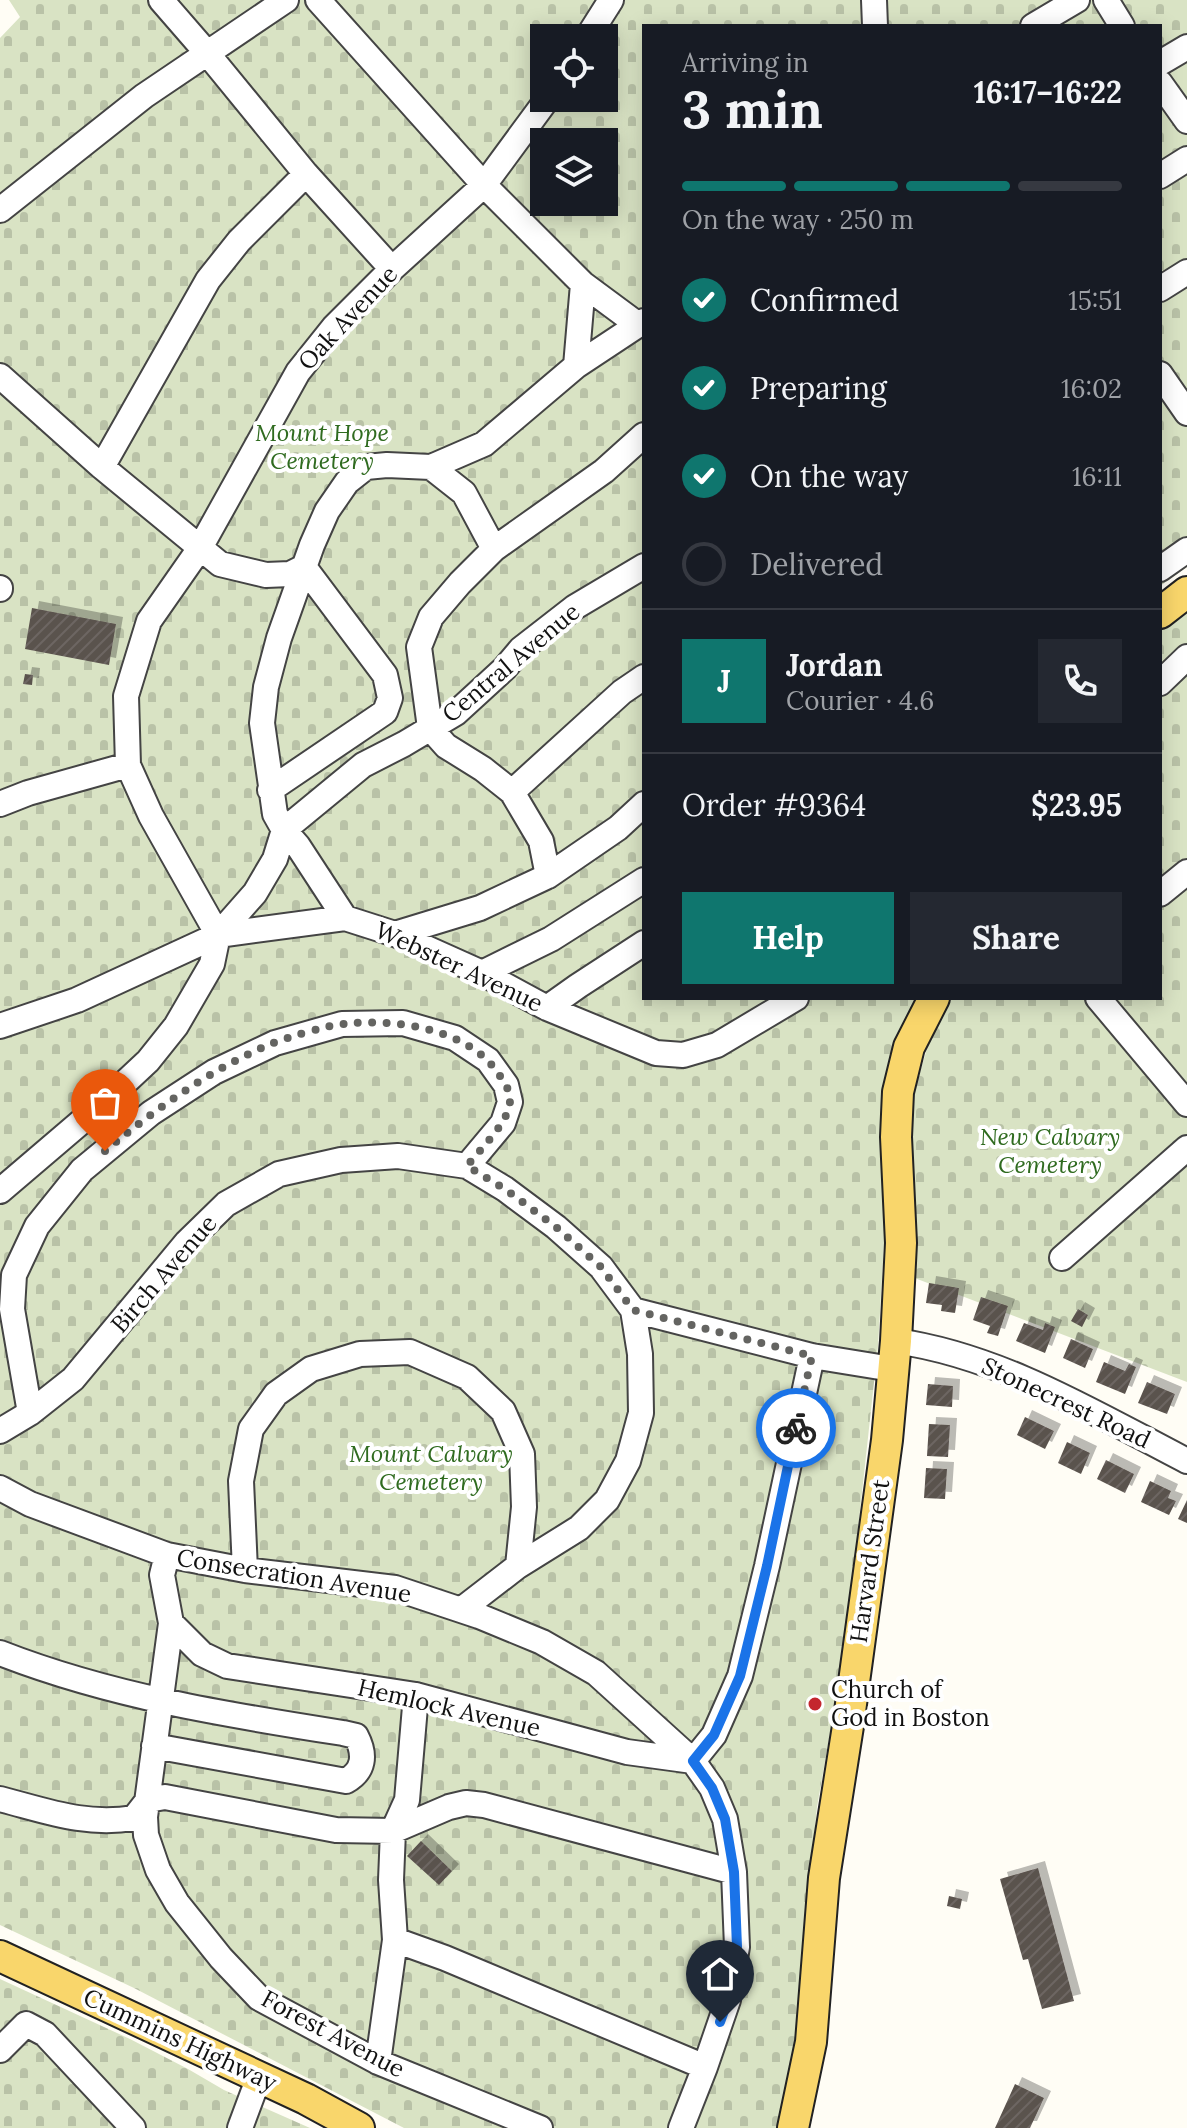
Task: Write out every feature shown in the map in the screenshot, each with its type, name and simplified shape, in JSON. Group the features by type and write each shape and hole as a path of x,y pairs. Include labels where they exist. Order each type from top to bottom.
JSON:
{"main road":[{"path":"1162,611 1187,592"},
{"name":"Harvard Street","path":"793,2128 811,2042 824,1878 887,1440 901,1243 896,1137 898,1092 909,1047 933,1000"},
{"name":"Cummins Highway","path":"0,1956 259,2077 359,2128"}],"street":[{"path":"161,0 306,174 392,269"},
{"path":"0,210 144,96 286,0"},
{"path":"318,0 484,185 583,284 641,322 576,366 484,444 431,467 366,467 347,482 327,511 279,638 266,687 262,723 275,814 345,918"},
{"path":"596,24 611,0"},
{"path":"874,0 875,24"},
{"path":"1036,24 1077,0"},
{"path":"1106,0 1121,24"},
{"path":"1162,62 1187,47"},
{"path":"1162,86 1187,121"},
{"name":"Oak Avenue","path":"128,765 126,696 149,621 200,548 298,372 334,327 484,185 538,112"},
{"path":"1162,175 1187,159"},
{"path":"102,467 208,280 239,241 306,174"},
{"path":"1162,288 1187,272"},
{"path":"576,366 583,284"},
{"path":"0,376 102,467 220,564 266,575 290,574 304,567"},
{"path":"1162,377 1187,413"},
{"path":"548,876 541,841 512,792 446,746 430,728 419,647 431,617 494,549 604,471 642,437"},
{"path":"431,467 464,493 494,549"},
{"path":"1162,568 1187,550"},
{"path":"270,790 385,712 390,698 385,675 304,567"},
{"name":"Central Avenue","path":"284,830 363,765 456,713 521,649 575,607 642,567"},
{"path":"1162,681 1187,657"},
{"path":"512,792 622,692 642,678"},
{"path":"0,804 128,765 151,816 218,935 212,964 176,1026 148,1061 102,1104 3,1184"},
{"path":"395,934 480,908 548,876 618,828 642,806"},
{"path":"0,1026 77,1000 218,935 255,893 275,859 284,830"},
{"path":"1162,892 1187,872"},
{"path":"482,973 551,939 642,881"},
{"name":"Webster Avenue","path":"218,935 345,918 395,934 482,973 547,1008 656,1053 683,1055 717,1045 793,1000"},
{"path":"547,1008 642,944"},
{"path":"1100,1000 1187,1104"},
{"path":"30,1413 12,1309 14,1275 37,1226 82,1170 151,1113 214,1072 275,1043 342,1024 403,1023 455,1038 488,1060 506,1085 510,1102 503,1123 467,1166"},
{"path":"1062,1258 1187,1148"},
{"name":"Birch Avenue","path":"0,1431 30,1413 73,1379 187,1242 226,1204 279,1174 341,1160 398,1156 467,1166 505,1189 556,1227 601,1267 633,1310 640,1354 641,1413 628,1461 607,1500 579,1528 518,1566 461,1610"},
{"name":"Stonecrest Road","path":"633,1310 812,1356 894,1355 921,1345 984,1361 1060,1395 1187,1461"},
{"path":"245,1570 241,1481 251,1429 276,1394 311,1369 360,1354 410,1352 467,1377 503,1411 522,1454 524,1507 518,1566"},
{"path":"693,1761 714,1735 740,1676 812,1356"},
{"name":"Consecration Avenue","path":"0,1488 30,1504 167,1555 245,1570 395,1588 461,1610 542,1642 596,1673 693,1761 712,1788 725,1819 734,1872 737,1947 728,2000 681,2128"},
{"name":"Forest Avenue","path":"167,1555 162,1575 171,1623 145,1817 146,1835 158,1870 177,1903 221,1958 259,1998 378,2062 540,2128"},
{"name":"Hemlock Avenue","path":"171,1623 202,1654 227,1666 416,1695 627,1752 693,1761"},
{"path":"0,1653 42,1669 225,1715 356,1736 363,1761 356,1775 346,1781 154,1746"},
{"path":"378,2062 395,1940 391,1880 393,1831 407,1800 416,1695"},
{"path":"0,1799 74,1819 117,1821 134,1818 148,1800 165,1797 336,1830 393,1831 430,1814 466,1803 484,1805 734,1872"},
{"path":"395,1940 456,1962 705,2067"},
{"path":"0,2050 26,2024 45,2034 133,2128"},
{"path":"240,2128 259,2077"}],"green space":[{"path":"9,0 1187,0 1187,567 1162,585 1162,24 642,24 642,1000 918,1000 884,1086 882,1162 886,1210 878,1346 845,1648 817,1807 795,2043 779,2128 404,2128 134,1988 0,1925 0,38 20,17"},
{"name":"New Calvary Cemetery","path":"1187,605 1187,1382 912,1277 912,1098 936,1019 947,1000 1162,1000 1162,630 1170,618"},
{"path":"0,1979 130,2039 224,2090 310,2128 0,2128"}],"building":[{"path":"32,608 116,624 109,665 25,649"},
{"path":"25,674 33,675 32,685 23,684"},
{"path":"929,1283 959,1288 955,1313 941,1311 942,1305 926,1303"},
{"path":"981,1297 1008,1306 998,1336 987,1333 990,1326 973,1320"},
{"path":"1078,1309 1088,1315 1082,1327 1071,1321"},
{"path":"1024,1323 1043,1330 1045,1323 1055,1327 1045,1353 1016,1341"},
{"path":"1071,1339 1093,1349 1085,1368 1063,1358"},
{"path":"1104,1362 1125,1371 1129,1364 1136,1367 1125,1394 1096,1382"},
{"path":"1147,1382 1175,1394 1167,1414 1138,1403"},
{"path":"928,1384 953,1386 952,1407 926,1405"},
{"path":"1025,1417 1054,1431 1045,1449 1017,1435"},
{"path":"929,1424 950,1425 948,1457 927,1456"},
{"path":"1067,1442 1090,1453 1081,1474 1058,1463"},
{"path":"1106,1460 1134,1474 1125,1493 1097,1479"},
{"path":"926,1468 947,1469 945,1499 924,1498"},
{"path":"1150,1481 1171,1491 1168,1498 1176,1501 1169,1515 1141,1502"},
{"path":"1187,1500 1187,1523 1178,1519"},
{"path":"421,1841 452,1871 439,1885 407,1856"},
{"path":"1038,1868 1074,2001 1042,2009 1028,1959 1023,1960 1000,1879"},
{"path":"949,1896 962,1899 960,1909 947,1906"},
{"path":"1015,2084 1044,2098 1030,2128 995,2128"}],"way so far":[{"path":"105,1151 151,1113 214,1072 275,1043 342,1024 403,1023 455,1038 488,1060 506,1085 510,1102 503,1123 467,1166 505,1189 556,1227 601,1267 633,1310 812,1356 796,1428"}],"place":[{"name":"Church of God in Boston","path":"815,1704"}],"route":[{"path":"720,2022 728,2000 737,1947 734,1872 725,1819 712,1788 693,1761 714,1735 740,1676 796,1428"}],"park label":[{"name":"Mount Hope Cemetery","path":"322,447"},
{"name":"Mount Calvary Cemetery","path":"431,1468"}]}
